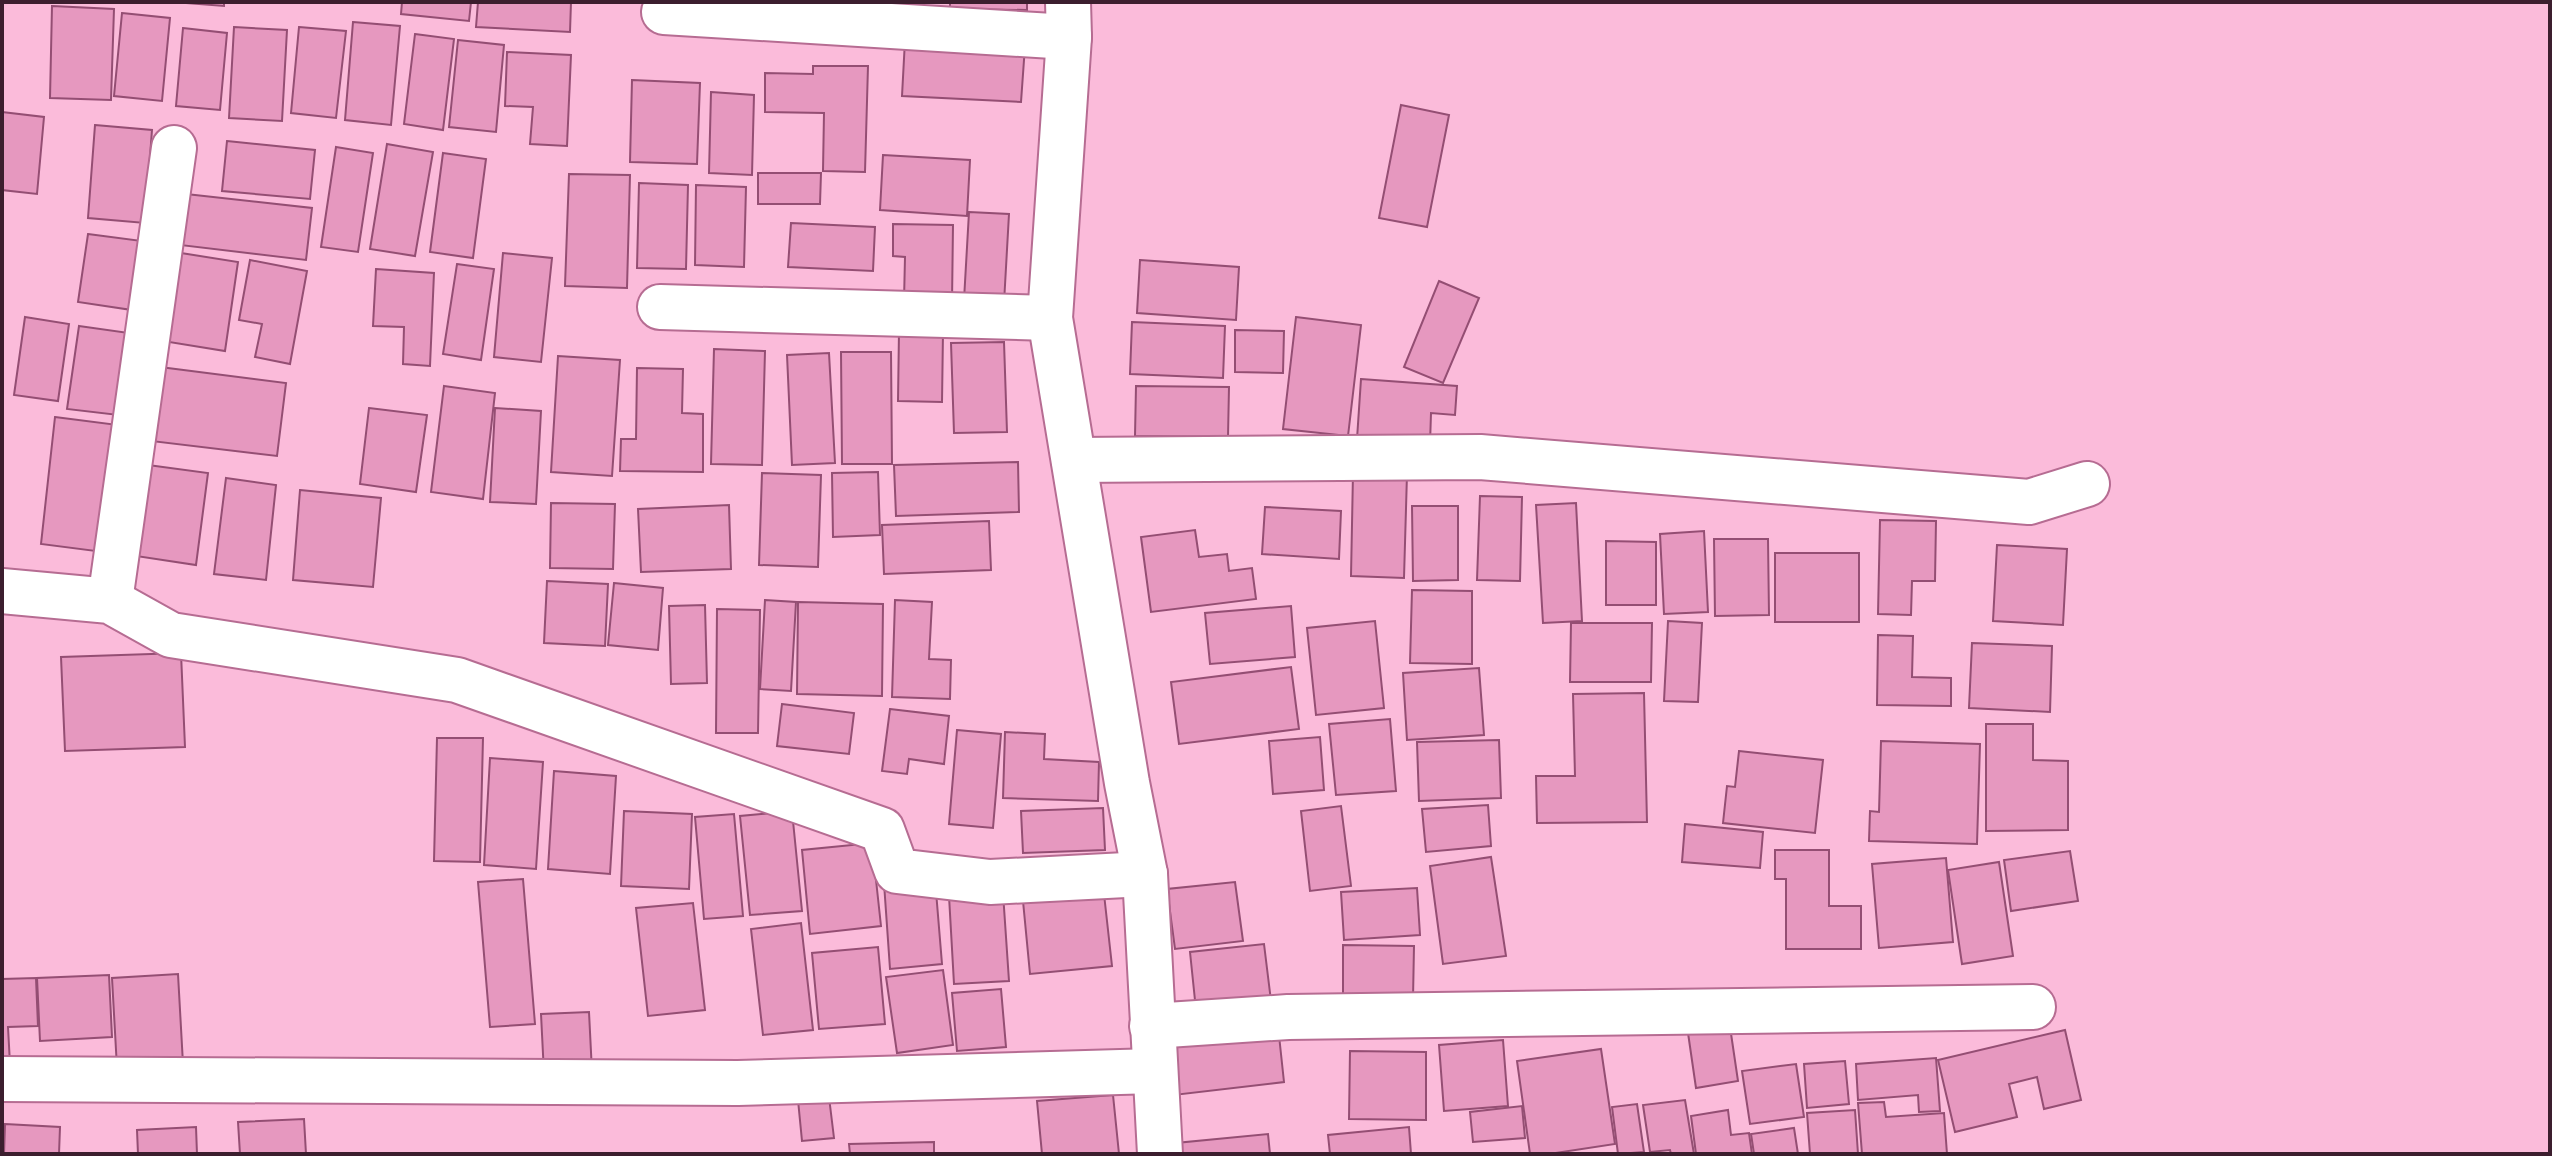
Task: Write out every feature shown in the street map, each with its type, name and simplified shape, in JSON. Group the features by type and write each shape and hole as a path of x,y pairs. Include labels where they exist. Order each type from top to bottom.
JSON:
{"street":[{"path":"664,12 1068,20 1050,318 1127,783 1145,874 1160,1154"},
{"path":"110,601 174,148"},
{"path":"660,307 1050,318"},
{"path":"1074,460 1480,457 2029,502 2087,484"},
{"path":"2,591 110,601 171,635 457,680 882,830 897,871 990,882 1145,874"},
{"path":"1152,1026 1288,1017 2033,1007"},
{"path":"2,1079 738,1083 1155,1071"}],"building":[{"path":"173,2 224,2 224,6"},
{"path":"402,2 471,2 469,21 401,14"},
{"path":"478,2 571,2 570,32 476,27"},
{"path":"950,2 1027,2 1027,10 950,9"},
{"path":"52,6 114,9 111,100 50,98"},
{"path":"122,13 170,18 162,101 114,96"},
{"path":"353,22 400,26 391,125 345,120"},
{"path":"234,27 287,30 282,121 229,118"},
{"path":"299,27 346,31 336,118 291,113"},
{"path":"183,28 227,33 220,110 176,106"},
{"path":"415,34 454,39 443,130 404,124"},
{"path":"458,40 504,45 496,132 449,127"},
{"path":"905,40 1025,46 1021,102 902,96"},
{"path":"507,52 571,55 567,146 530,144 533,107 505,106"},
{"path":"813,66 868,66 865,172 823,171 824,113 765,112 765,73 813,74"},
{"path":"632,80 700,83 697,164 630,162"},
{"path":"711,92 754,95 752,175 709,173"},
{"path":"1401,105 1449,115 1427,227 1379,218"},
{"path":"2,112 44,117 37,194 2,190"},
{"path":"95,125 152,130 145,223 88,218"},
{"path":"227,141 315,150 310,199 222,191"},
{"path":"387,144 433,152 415,256 370,249"},
{"path":"336,147 373,153 358,252 321,247"},
{"path":"443,153 486,159 473,258 430,252"},
{"path":"883,155 970,160 967,216 880,210"},
{"path":"758,173 821,173 820,204 758,204"},
{"path":"569,174 630,175 627,288 565,286"},
{"path":"639,183 688,185 686,269 637,268"},
{"path":"696,185 746,187 744,267 695,265"},
{"path":"186,194 312,208 306,260 180,245"},
{"path":"969,212 1009,214 1004,303 964,300"},
{"path":"791,223 875,227 873,271 788,267"},
{"path":"893,224 953,225 952,302 904,301 905,257 893,256"},
{"path":"88,234 142,241 132,310 78,302"},
{"path":"181,253 238,262 225,351 169,342"},
{"path":"503,253 552,258 541,362 494,357"},
{"path":"250,260 307,271 290,364 255,357 262,324 239,320"},
{"path":"1140,260 1239,267 1236,320 1137,313"},
{"path":"457,264 494,269 481,360 443,354"},
{"path":"376,269 434,273 430,366 403,364 404,327 373,326"},
{"path":"1439,281 1479,298 1443,383 1404,367"},
{"path":"25,317 69,324 58,401 14,395"},
{"path":"1296,317 1361,325 1348,436 1283,429"},
{"path":"1132,322 1225,326 1223,378 1130,374"},
{"path":"79,326 129,333 118,415 67,409"},
{"path":"1235,330 1284,331 1283,373 1235,372"},
{"path":"899,331 943,332 942,402 898,401"},
{"path":"1004,342 1007,432 954,433 951,343"},
{"path":"714,349 765,351 762,465 711,464"},
{"path":"841,352 891,352 892,464 842,464"},
{"path":"829,353 835,463 792,465 787,355"},
{"path":"558,356 620,360 612,476 551,472"},
{"path":"160,367 286,383 277,456 151,441"},
{"path":"637,368 683,369 682,413 703,414 703,472 620,471 621,439 636,439"},
{"path":"1361,379 1457,386 1455,415 1431,413 1430,444 1357,439"},
{"path":"444,386 495,393 483,499 431,492"},
{"path":"1136,386 1229,387 1228,437 1135,436"},
{"path":"369,408 427,415 416,492 360,484"},
{"path":"495,408 541,411 536,504 490,502"},
{"path":"55,417 118,425 103,552 41,544"},
{"path":"1018,462 1019,512 896,516 894,465"},
{"path":"148,465 208,473 196,565 136,556"},
{"path":"878,472 880,535 833,537 832,473"},
{"path":"762,473 821,475 818,567 759,565"},
{"path":"1353,473 1407,474 1404,578 1351,576"},
{"path":"226,478 276,485 266,580 214,574"},
{"path":"300,490 381,498 373,587 293,580"},
{"path":"1480,496 1522,497 1520,581 1477,580"},
{"path":"551,503 615,504 613,569 550,568"},
{"path":"1576,503 1582,621 1543,623 1536,505"},
{"path":"729,505 731,569 641,572 638,509"},
{"path":"1412,506 1458,506 1458,580 1413,581"},
{"path":"1265,507 1341,511 1339,559 1262,554"},
{"path":"1880,520 1936,521 1935,581 1912,581 1911,615 1878,614"},
{"path":"989,521 991,570 884,574 882,525"},
{"path":"1195,530 1199,557 1227,554 1229,571 1252,568 1256,599 1151,612 1141,537"},
{"path":"1704,531 1708,612 1664,614 1660,534"},
{"path":"1714,539 1768,539 1769,615 1715,616"},
{"path":"1606,541 1656,542 1656,605 1606,605"},
{"path":"1997,545 2067,549 2063,625 1993,621"},
{"path":"1775,553 1859,553 1859,622 1775,622"},
{"path":"547,581 608,584 605,646 544,643"},
{"path":"614,583 663,588 658,650 608,645"},
{"path":"1412,590 1472,591 1472,664 1410,663"},
{"path":"765,600 796,602 791,691 760,689"},
{"path":"895,600 932,602 929,659 951,660 950,699 892,697"},
{"path":"798,602 883,604 882,696 797,694"},
{"path":"705,605 707,683 671,684 669,606"},
{"path":"1291,606 1295,657 1210,664 1205,613"},
{"path":"717,609 760,610 758,733 716,733"},
{"path":"1375,621 1384,708 1316,715 1307,628"},
{"path":"1668,621 1702,623 1698,702 1664,701"},
{"path":"1571,623 1652,623 1651,682 1570,682"},
{"path":"1878,635 1913,636 1912,677 1951,678 1951,706 1877,705"},
{"path":"1972,643 2052,646 2050,712 1969,708"},
{"path":"181,653 185,747 65,751 61,657"},
{"path":"1291,667 1299,729 1179,744 1171,682"},
{"path":"1479,668 1484,735 1407,740 1403,673"},
{"path":"1644,693 1647,822 1537,823 1536,776 1575,776 1573,694"},
{"path":"782,704 854,713 849,754 777,746"},
{"path":"890,709 949,716 944,764 909,759 907,774 882,771"},
{"path":"1390,719 1396,791 1336,795 1329,724"},
{"path":"1986,724 2033,724 2033,760 2068,761 2068,830 1986,831"},
{"path":"957,730 1001,734 993,828 949,824"},
{"path":"1005,732 1045,734 1044,759 1099,762 1098,801 1003,798"},
{"path":"1320,737 1324,790 1273,794 1269,741"},
{"path":"437,738 483,738 480,862 434,861"},
{"path":"1499,740 1501,798 1419,801 1417,742"},
{"path":"1881,741 1980,744 1977,844 1869,841 1870,811 1879,812"},
{"path":"1739,751 1823,760 1815,833 1723,823 1727,786 1735,787"},
{"path":"490,758 543,762 536,869 484,865"},
{"path":"554,771 616,776 610,874 548,869"},
{"path":"1488,805 1491,846 1426,852 1422,809"},
{"path":"1341,806 1351,886 1310,891 1301,811"},
{"path":"1103,808 1105,850 1023,853 1021,811"},
{"path":"624,811 692,814 689,889 621,886"},
{"path":"792,811 802,911 750,915 740,816"},
{"path":"734,814 743,916 704,919 695,817"},
{"path":"1685,824 1763,832 1760,868 1682,862"},
{"path":"872,843 881,926 810,934 802,850"},
{"path":"1775,850 1829,850 1829,906 1861,906 1861,949 1786,949 1786,879 1775,879"},
{"path":"2070,851 2078,901 2011,911 2004,860"},
{"path":"1491,857 1506,956 1443,964 1430,866"},
{"path":"1946,858 1953,942 1879,948 1872,864"},
{"path":"1999,862 2013,956 1962,964 1948,870"},
{"path":"523,879 535,1024 490,1027 478,882"},
{"path":"935,879 942,964 890,969 884,883"},
{"path":"1235,882 1243,941 1175,949 1167,889"},
{"path":"1417,888 1420,935 1344,940 1341,892"},
{"path":"1003,893 1009,981 954,984 949,896"},
{"path":"1104,894 1112,966 1030,974 1023,901"},
{"path":"693,903 705,1010 648,1016 636,908"},
{"path":"801,923 813,1030 763,1035 751,929"},
{"path":"1264,944 1271,1001 1196,1010 1190,952"},
{"path":"1343,945 1414,946 1413,999 1343,998"},
{"path":"878,947 885,1024 819,1029 812,953"},
{"path":"943,970 953,1045 897,1053 886,977"},
{"path":"178,974 183,1064 117,1068 112,978"},
{"path":"109,975 112,1037 40,1041 37,978"},
{"path":"36,978 38,1026 8,1027 10,1064 2,1064 2,979"},
{"path":"1001,989 1006,1047 957,1051 952,993"},
{"path":"589,1012 592,1072 544,1074 541,1014"},
{"path":"1729,1020 1738,1081 1696,1088 1687,1026"},
{"path":"1278,1026 1284,1082 1174,1095 1167,1039"},
{"path":"2065,1030 2081,1100 2044,1109 2037,1077 2009,1084 2017,1117 1955,1132 1938,1060"},
{"path":"1503,1040 1508,1106 1444,1111 1439,1045"},
{"path":"1601,1049 1615,1144 1530,1154 1517,1061"},
{"path":"1350,1051 1426,1052 1426,1120 1349,1119"},
{"path":"1936,1058 1940,1111 1919,1112 1918,1095 1858,1100 1856,1064"},
{"path":"1845,1061 1849,1104 1807,1108 1804,1064"},
{"path":"1796,1064 1804,1117 1750,1124 1742,1071"},
{"path":"1113,1095 1119,1154 1042,1154 1037,1101"},
{"path":"829,1097 834,1138 802,1141 798,1100"},
{"path":"1685,1100 1694,1154 1671,1154 1670,1150 1650,1152 1643,1105"},
{"path":"1884,1102 1886,1117 1944,1113 1947,1154 1862,1154 1858,1103"},
{"path":"1637,1104 1644,1152 1618,1154 1612,1107"},
{"path":"1522,1106 1525,1138 1473,1142 1470,1112"},
{"path":"1728,1110 1731,1135 1749,1133 1752,1154 1696,1154 1691,1116"},
{"path":"1855,1110 1858,1154 1810,1154 1807,1113"},
{"path":"304,1119 306,1154 240,1154 238,1122"},
{"path":"5,1124 60,1127 59,1154 4,1154"},
{"path":"196,1127 197,1154 138,1154 137,1130"},
{"path":"1409,1127 1411,1154 1330,1154 1328,1135"},
{"path":"1794,1128 1798,1154 1754,1154 1751,1134"},
{"path":"1268,1134 1270,1154 1177,1154 1176,1143"},
{"path":"934,1142 934,1154 850,1154 849,1144"}]}
